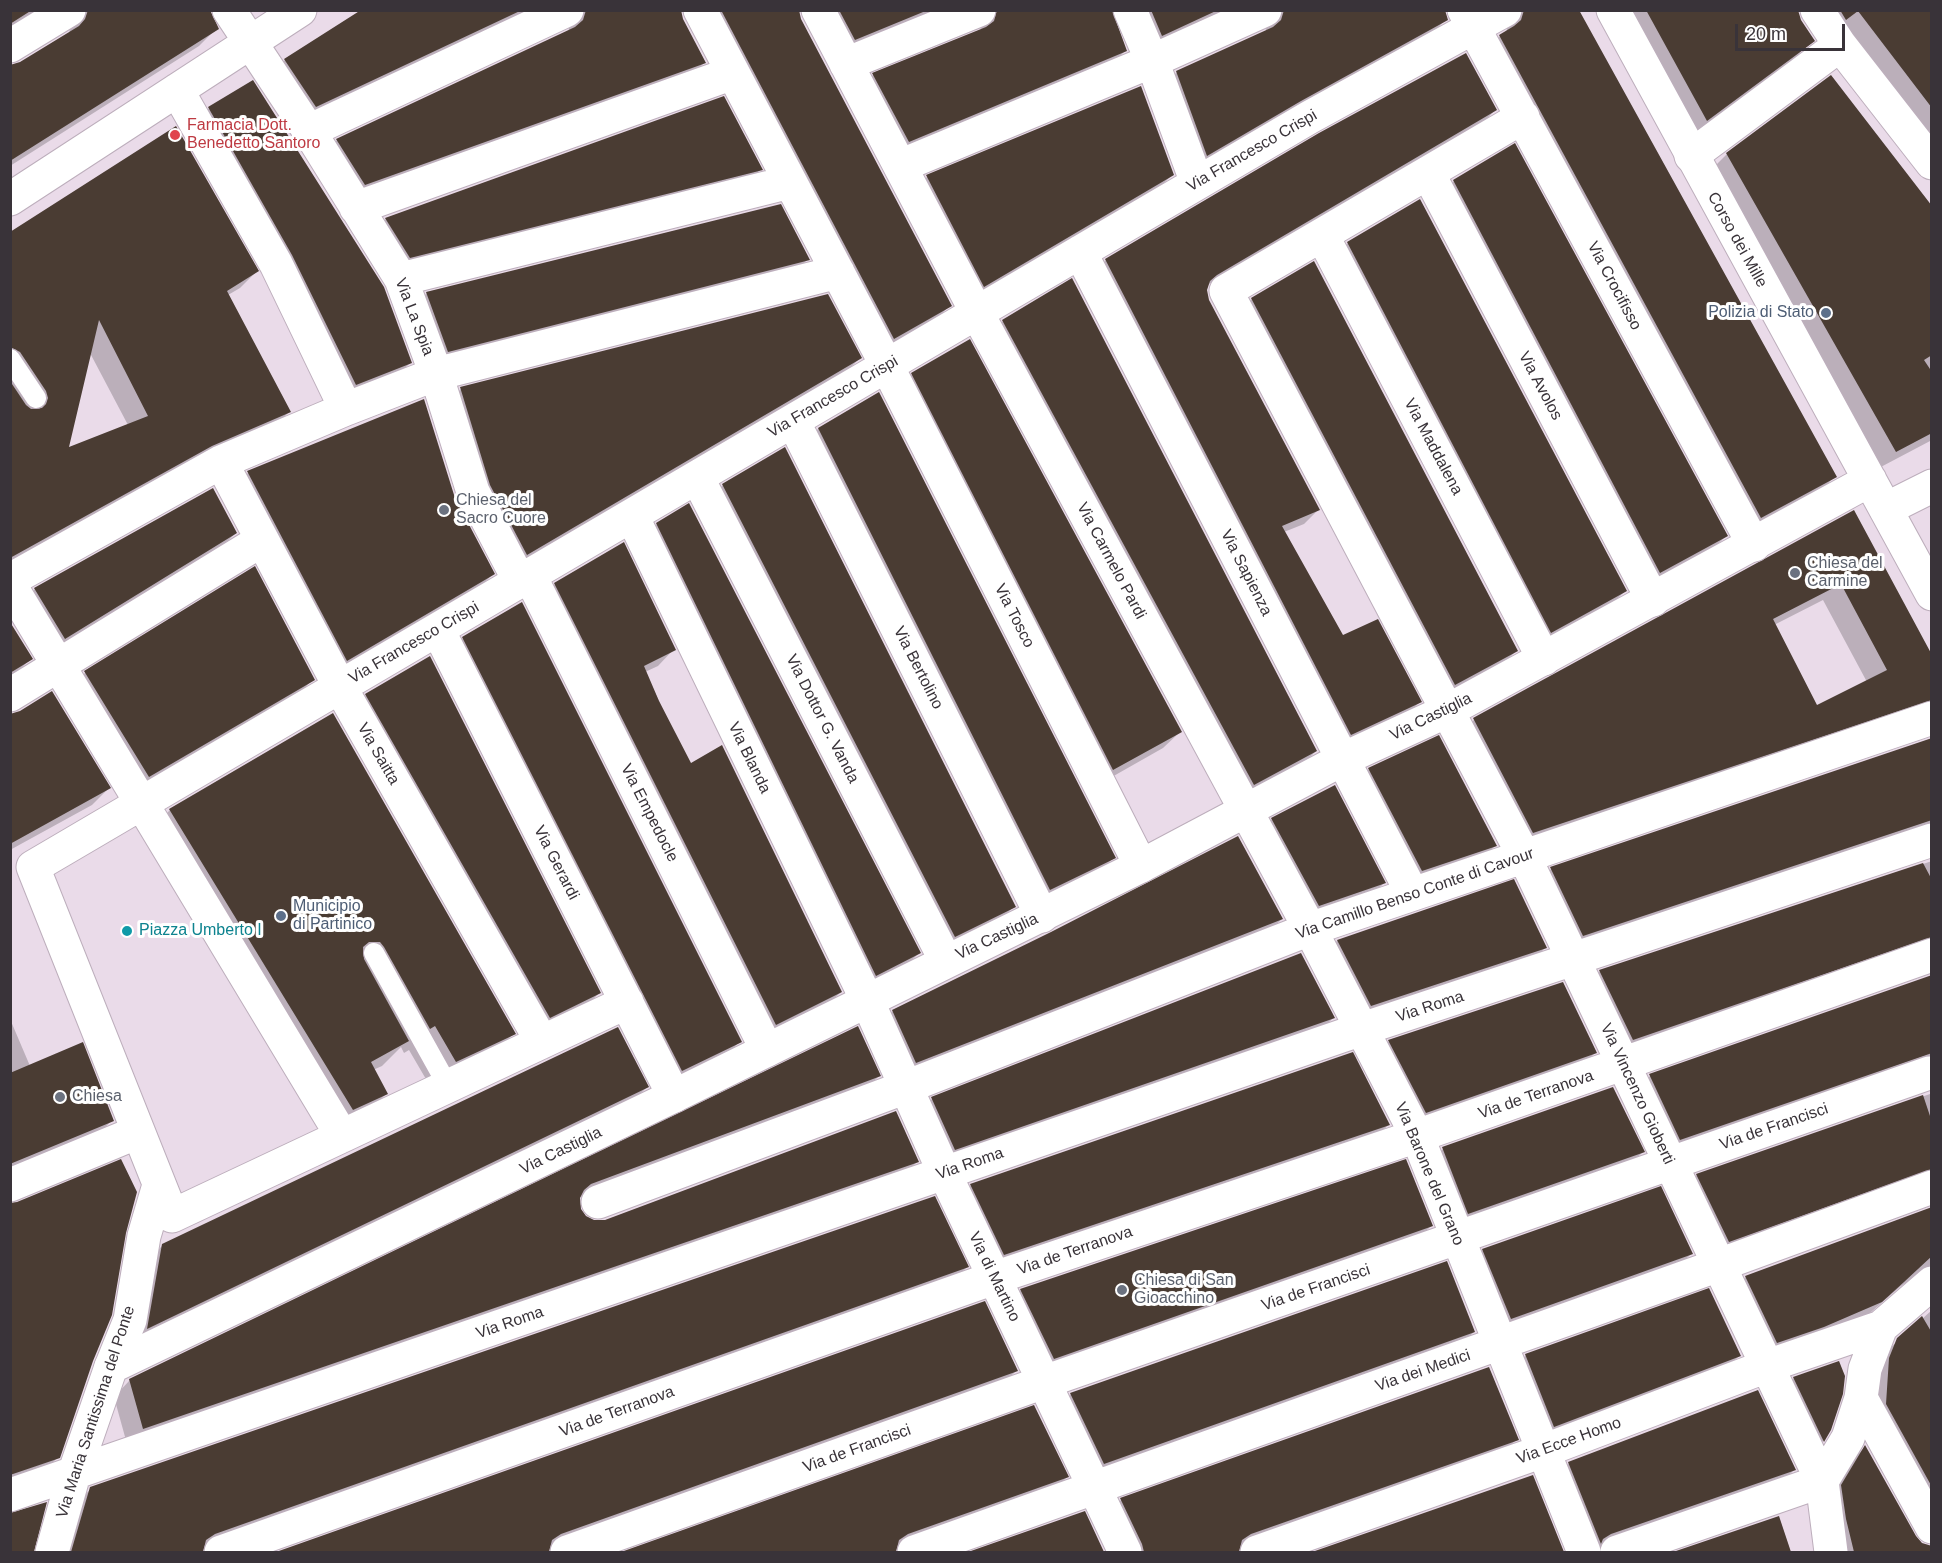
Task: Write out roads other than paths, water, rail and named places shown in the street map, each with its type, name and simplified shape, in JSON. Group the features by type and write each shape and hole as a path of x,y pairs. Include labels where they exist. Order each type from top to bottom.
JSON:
{"street":[{"path":"10,46 69,10"},
{"name":"Via La Spia","path":"229,10 309,131 401,279 436,374 473,492 525,579"},
{"path":"10,199 300,10"},
{"path":"309,131 567,10"},
{"name":"Via Tosco","path":"700,10 887,366 1141,866"},
{"name":"Via Carmelo Pardi","path":"818,10 977,312 1246,809"},
{"path":"846,64 935,19 979,10"},
{"path":"1130,10 1152,61 1197,183"},
{"path":"900,166 1152,61 1264,10"},
{"name":"Via Francesco Crispi","path":"130,1135 33,867 146,791 340,687 438,630 1310,117 1469,19 1505,10"},
{"name":"Corso dei Mille","path":"1613,10 1932,594"},
{"path":"1817,10 1840,45 1932,164"},
{"name":"Via Crocifisso","path":"1469,19 1754,545"},
{"path":"1691,156 1840,45"},
{"path":"356,208 733,73"},
{"path":"177,90 276,264 346,409"},
{"path":"1322,235 1523,117"},
{"name":"Via Avolos","path":"1428,173 1653,600"},
{"path":"401,279 790,182"},
{"name":"Via Vincenzo Gioberti","path":"1322,235 1226,291 1524,856 1822,1480 1831,1552"},
{"name":"Via Maddalena","path":"1322,235 1545,659"},
{"name":"Via Sapienza","path":"1080,252 1412,893"},
{"path":"10,580 221,462 436,374 838,272"},
{"name":"Via Bertolino","path":"793,421 1042,916"},
{"name":"Via Saitta","path":"221,462 340,687 542,1042"},
{"name":"Via Dottor G. Vanda","path":"697,477 946,961"},
{"name":"Via Castiglia","path":"111,1367 1042,916 1342,759 1447,711 1870,480"},
{"path":"1886,509 1932,486"},
{"name":"Via Blanda","path":"632,516 867,1000"},
{"path":"10,695 262,540"},
{"name":"Via Empedocle","path":"525,579 767,1050"},
{"path":"10,585 58,664 146,791 349,1133"},
{"name":"Via Gerardi","path":"438,630 674,1096"},
{"name":"Via Camillo Benso Conte di Cavour","path":"598,1202 906,1087 1310,929 1932,718"},
{"name":"Via Barone del Grano","path":"1246,809 1417,1136 1584,1552"},
{"name":"Via Roma","path":"10,1495 1362,1029 1930,844"},
{"name":"Via de Terranova","path":"221,1552 994,1278 1417,1136 1932,956"},
{"name":"Via di Martino","path":"867,1000 944,1172 1125,1552"},
{"path":"144,1236 172,1216 627,1002"},
{"name":"Via de Francisci","path":"567,1552 1044,1382 1929,1073"},
{"path":"10,1185 130,1135 159,1185 172,1216"},
{"name":"Via Maria Santissima del Ponte","path":"52,1552 74,1474 130,1320 144,1236 159,1185"},
{"name":"Via dei Medici","path":"914,1552 1500,1344 1932,1187"},
{"path":"1617,1552 1822,1480 1848,1438 1861,1398 1865,1369 1881,1327 1929,1292"},
{"name":"Via Ecce Homo","path":"1257,1552 1543,1451 1767,1366 1881,1327"},
{"path":"1861,1398 1932,1527"}],"lane":[{"path":"10,359 36,398"},
{"path":"374,953 448,1086"}],"place":[{"name":"Farmacia Dott. Benedetto Santoro","path":"175,135"},
{"name":"Polizia di Stato","path":"1826,313"},
{"name":"Chiesa del Sacro Cuore","path":"444,510"},
{"name":"Chiesa del Carmine","path":"1795,573"},
{"name":"Municipio di Partinico","path":"281,916"},
{"name":"Piazza Umberto I","path":"127,931"},
{"name":"Chiesa","path":"60,1097"},
{"name":"Chiesa di San Gioacchino","path":"1122,1290"}]}
